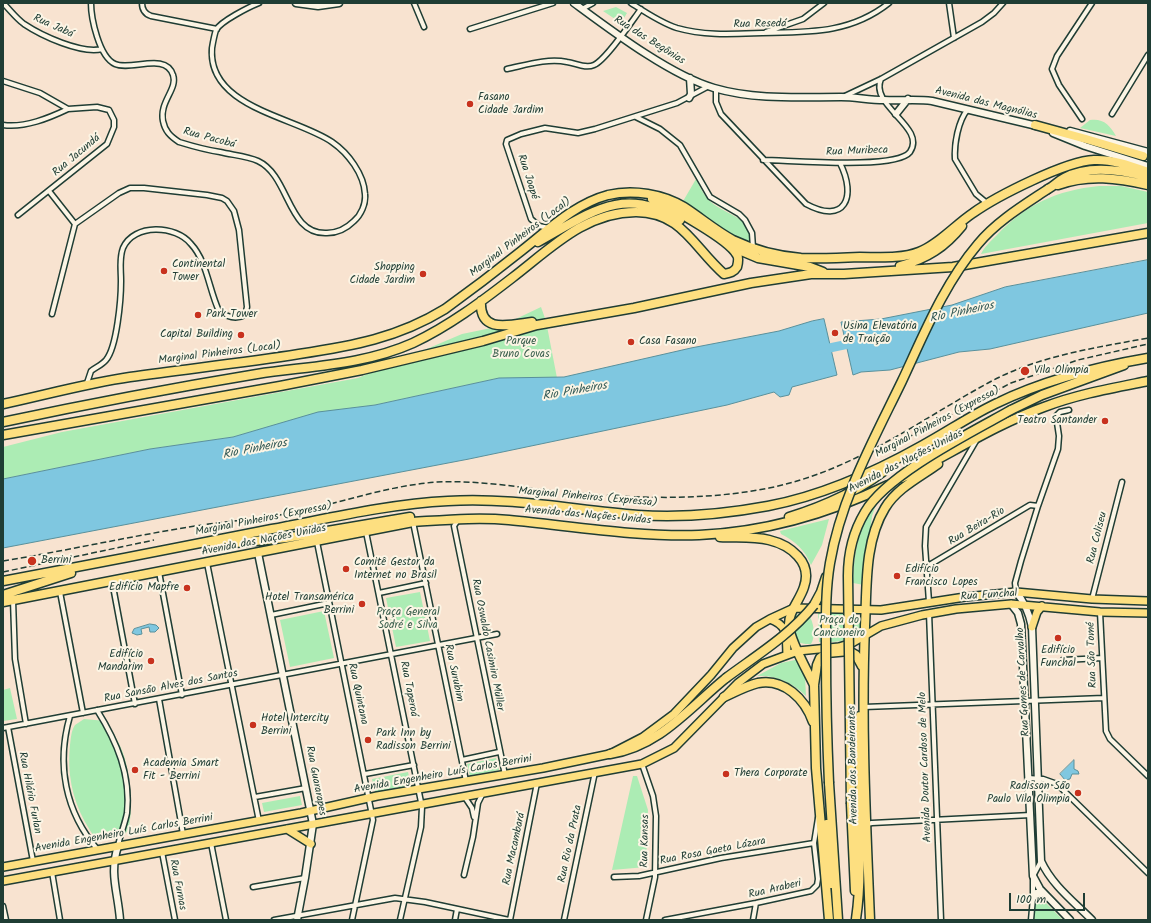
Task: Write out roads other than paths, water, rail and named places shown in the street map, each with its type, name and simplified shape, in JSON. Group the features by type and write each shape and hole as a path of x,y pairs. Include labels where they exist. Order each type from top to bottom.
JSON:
{"highway":[{"path":"1036,125 1145,154"},
{"name":"Marginal Pinheiros (Local)","path":"3,404 128,377 253,362 342,348 391,336 425,321 445,309 549,228 581,207 596,199 609,195 626,193 641,194 666,199 682,206 732,239 753,248 782,256 802,258 907,255 930,246 973,213 988,204 1066,166 1094,160 1115,162 1148,172"},
{"path":"610,754 647,741 664,732 726,678 802,621 814,605 821,592 830,565 839,522 851,489 949,284 978,243 995,227 1068,175 1091,171 1130,172 1148,177"},
{"path":"1050,188 1075,180 1106,178 1148,185"},
{"path":"641,194 680,213 728,245 758,258 810,267 828,274"},
{"path":"3,422 143,393 363,359 412,343 442,328 481,301 565,236 583,225 613,215 636,212 680,220 672,215 642,203 605,207 580,217 522,250"},
{"path":"881,271 909,264 934,253 949,241 973,213"},
{"path":"669,218 688,234 714,265 724,274 731,273 734,270 739,259 737,254 728,245"},
{"path":"3,435 362,370 555,322 634,308 752,284 811,274 953,267 1148,233"},
{"path":"481,301 481,314 490,324 512,325 555,322"},
{"name":"Marginal Pinheiros (Expressa)","path":"3,581 391,507 451,500 521,502 639,515 682,516 737,511 772,505 811,494 845,482 923,445 978,412 1026,390 1073,374 1148,358"},
{"path":"856,919 851,804 848,559 856,529 865,511 873,500 893,482 961,438 1011,410 1042,395 1092,378 1135,360"},
{"name":"Avenida das Nações Unidas","path":"3,602 317,542 412,522 447,520 508,520 640,533 699,535 764,527 812,516 845,505 949,454 977,438 1044,407 1072,398 1148,380"},
{"name":"Avenida dos Bandeirantes","path":"870,920 866,824 863,669 865,610 872,544 879,520 885,507 900,491 934,467 949,454"},
{"path":"764,527 812,508 863,484 884,471 897,458"},
{"path":"183,547 286,538 411,517 447,520"},
{"path":"699,535 769,540 790,549 802,561 806,578 789,621 789,628 814,685"},
{"path":"3,595 96,564"},
{"name":"Avenida dos Bandeirantes","path":"830,565 826,609 826,715 829,793 838,920"},
{"path":"829,918 819,815 814,685 818,661 827,653 852,652 860,660 863,669"},
{"path":"724,697 759,683 769,682 783,686 794,692 807,710 813,720 816,738"},
{"path":"856,919 860,868 858,770 859,722 863,692"},
{"path":"829,793 827,828 832,899 829,918"}],"main road":[{"name":"Rua Funchal","path":"837,609 894,609 965,596 1016,592 1092,599 1148,601"},
{"path":"1100,612 1105,603 1124,601"},
{"name":"Rua Funchal","path":"787,654 798,650 839,647 852,643 881,626 929,613 977,606 1025,604 1100,612 1147,613"},
{"path":"1032,627 1037,612 1042,606"},
{"name":"Avenida Engenheiro Luís Carlos Berrini","path":"3,868 33,861 311,812 370,798 505,775 610,754 643,737 660,725 694,694 745,636 770,619 794,608 837,609"},
{"path":"3,881 537,782 642,764 674,748 750,672 763,664 787,654 788,637 786,631 776,621 770,619"},
{"path":"287,829 311,844"}],"street":[{"name":"Rua Pacobá","path":"91,3 91,12 102,49 109,60 118,65 137,66 158,63 165,64 173,74 174,80 163,105 161,114 168,134 179,142 258,161 276,177 302,223 311,230 321,234 332,233 347,228 356,220 364,207 366,195 359,173 350,160 332,142 255,108 227,88 217,75 213,65 212,48 217,29"},
{"path":"142,3 146,14 171,21 217,29 230,19 259,3"},
{"path":"296,3 318,6 339,3"},
{"path":"414,3 424,27"},
{"path":"470,29 553,3"},
{"name":"Rua das Begônias","path":"574,3 620,36 690,78 716,88"},
{"path":"582,9 593,3"},
{"name":"Rua Resedá","path":"631,3 676,28 718,34 800,33 828,30 867,17 889,3"},
{"path":"762,33 803,19 824,3"},
{"path":"949,3 954,38"},
{"name":"Avenida das Magnólias","path":"843,97 881,79 982,22 994,13 1003,3"},
{"path":"1082,119 1058,85 1052,69 1057,56 1092,3"},
{"name":"Rua Jabá","path":"4,4 20,21 46,36 89,51 102,49"},
{"path":"507,69 550,61 568,62 585,66 594,65 603,58 642,9"},
{"path":"1112,114 1148,55"},
{"path":"689,98 691,94 690,78"},
{"path":"881,79 879,88 884,100"},
{"name":"Rua Jacundá","path":"3,80 40,93 68,108 104,108 109,110 112,115 114,127 107,144 18,216"},
{"path":"636,117 689,98 709,86"},
{"path":"716,88 716,102 721,114 806,204 824,212 840,207 848,198 848,182 840,163"},
{"name":"Avenida das Magnólias","path":"716,88 750,94 796,98 843,97 884,100 932,100 1036,125 1079,144 1148,166"},
{"path":"896,114 908,99"},
{"name":"Rua Muribeca","path":"763,160 840,163 893,160 906,156 911,149 913,140 909,130 884,100"},
{"path":"3,125 21,124 41,120 68,108"},
{"path":"968,109 962,120 954,153 955,159 976,194 988,204"},
{"path":"636,117 660,129 680,145 710,197 739,214 745,220 752,233 753,248"},
{"name":"Rua Joapé","path":"549,228 539,226 531,219 506,144 507,140 534,130 545,128 578,133 636,117"},
{"path":"52,314 75,224 119,193 130,188 175,191 222,198 227,201 234,211 239,230 247,307 245,315 234,318 226,316 219,311 201,262 191,243 173,233 161,229 139,233 124,247 121,256 121,297 111,351 102,364 91,370 86,386"},
{"path":"49,192 75,224"},
{"path":"1016,592 1015,583 1038,506 1059,445 1056,416 1060,412 1068,410"},
{"path":"929,602 926,567 926,527 977,438"},
{"name":"Rua Coliseu","path":"1092,599 1122,482"},
{"name":"Rua Beira-Rio","path":"926,567 1030,505 1038,506"},
{"name":"Rua Oswaldo Casimiro Müller","path":"459,520 454,526 499,752 505,775"},
{"name":"Rua Surubim","path":"412,522 466,781"},
{"name":"Rua Taperoá","path":"366,532 421,804 421,827 400,920"},
{"name":"Rua Quintana","path":"317,542 370,798 373,820 352,920"},
{"name":"Rua Guararapes","path":"258,553 314,824 306,878 297,918"},
{"path":"207,563 259,821"},
{"path":"159,572 182,695"},
{"path":"112,581 135,704"},
{"path":"379,593 426,584"},
{"path":"60,592 83,713"},
{"name":"Rua Gomes de Carvalho","path":"1016,592 1029,612 1032,627 1041,861"},
{"path":"13,600 15,659 26,724"},
{"path":"271,615 329,603"},
{"name":"Rua Gomes de Carvalho","path":"1011,604 1018,613 1021,624 1033,898 1031,920"},
{"name":"Rua São Tomé","path":"1100,612 1107,734 1148,776"},
{"name":"Avenida Doutor Cardoso de Melo","path":"929,613 941,920"},
{"name":"Rua Sansão Alves dos Santos","path":"5,728 497,634"},
{"path":"1063,660 1102,658"},
{"path":"864,707 1104,698"},
{"path":"159,699 183,834"},
{"path":"97,710 120,754 126,777 127,814 113,861 120,920"},
{"path":"70,716 67,727 63,762 67,794 80,824 98,850"},
{"name":"Rua Hilário Furlan","path":"5,728 33,861"},
{"path":"462,760 499,752"},
{"name":"Rua Kansas","path":"642,764 656,807 655,873 646,920"},
{"path":"364,774 414,765"},
{"name":"Rua Rio da Prata","path":"564,920 595,772"},
{"path":"1028,778 1038,778 1056,784 1148,873"},
{"name":"Rua Macambará","path":"510,920 537,782"},
{"path":"255,797 306,788"},
{"path":"464,875 473,837 478,802 484,792"},
{"path":"464,796 472,808 474,822"},
{"name":"Rua Araberi","path":"665,920 811,891 815,888 818,879 814,843 819,815"},
{"path":"866,824 1030,815"},
{"path":"211,843 226,920"},
{"name":"Rua Rosa Gaeta Lázara","path":"614,877 655,873 721,858 814,843"},
{"name":"Rua Furnas","path":"162,852 175,920"},
{"path":"1041,861 1032,876 1043,893 1070,920"},
{"path":"1041,861 1047,874 1055,884 1092,920"},
{"path":"52,872 60,920"},
{"path":"253,887 306,878"},
{"path":"1033,898 1036,893 1043,893"},
{"path":"274,920 297,918 387,899 404,898 510,920"},
{"path":"753,920 756,903"},
{"path":"3,906 6,920"},
{"path":"455,920 457,909"}],"water":[{"path":"1148,260 1148,313 990,349 959,352 890,370 861,372 853,375 841,322 881,319 952,305 1005,287"},
{"path":"824,319 837,375 792,387 789,395 780,397 774,392 727,405 469,459 3,548 3,479 150,449 233,437 318,412 375,405 499,378 564,377 691,348 779,331"},
{"path":"150,624 156,625 159,628 155,632 150,632 149,627 141,629 142,634 137,635 132,633 134,629"},
{"path":"1074,760 1074,769 1078,771 1079,774 1072,774 1070,779 1065,780 1060,774"}],"waterway":[{"name":"Rio Pinheiros","path":"820,350 858,342"}],"railway":[{"path":"3,561 177,529 285,514 398,487 437,482 481,483 555,491 636,497 689,497 769,488 800,480 856,458 988,383 1026,366 1066,354 1148,338"},
{"path":"907,438 1011,383 1078,360 1148,344"},
{"path":"3,572 154,540"}],"place":[{"name":"Fasano Cidade Jardim","path":"470,104"},
{"name":"Continental Tower","path":"164,271"},
{"name":"Shopping Cidade Jardim","path":"423,274"},
{"name":"Park Tower","path":"198,315"},
{"name":"Usina Elevatória de Traição","path":"835,333"},
{"name":"Capital Building","path":"241,335"},
{"name":"Casa Fasano","path":"631,342"},
{"name":"Vila Olímpia","path":"1025,371"},
{"name":"Teatro Santander","path":"1105,421"},
{"name":"Berrini","path":"32,561"},
{"name":"Comitê Gestor da Internet no Brasil","path":"346,569"},
{"name":"Edifício Francisco Lopes","path":"897,576"},
{"name":"Edifício Mapfre","path":"187,588"},
{"name":"Hotel Transamérica Berrini","path":"362,604"},
{"name":"Edifício Funchal","path":"1058,638"},
{"name":"Edifício Mandarim","path":"151,661"},
{"name":"Hotel Intercity Berrini","path":"253,725"},
{"name":"Park Inn by Radisson Berrini","path":"368,740"},
{"name":"Academia Smart Fit - Berrini","path":"135,770"},
{"name":"Thera Corporate","path":"726,774"},
{"name":"Radisson São Paulo Vila Olimpia","path":"1078,793"}],"park label":[{"name":"Parque Bruno Covas","path":"521,348"},
{"name":"Praça General Sodré e Silva","path":"408,619"},
{"name":"Praça do Cancioneiro","path":"839,627"}]}
